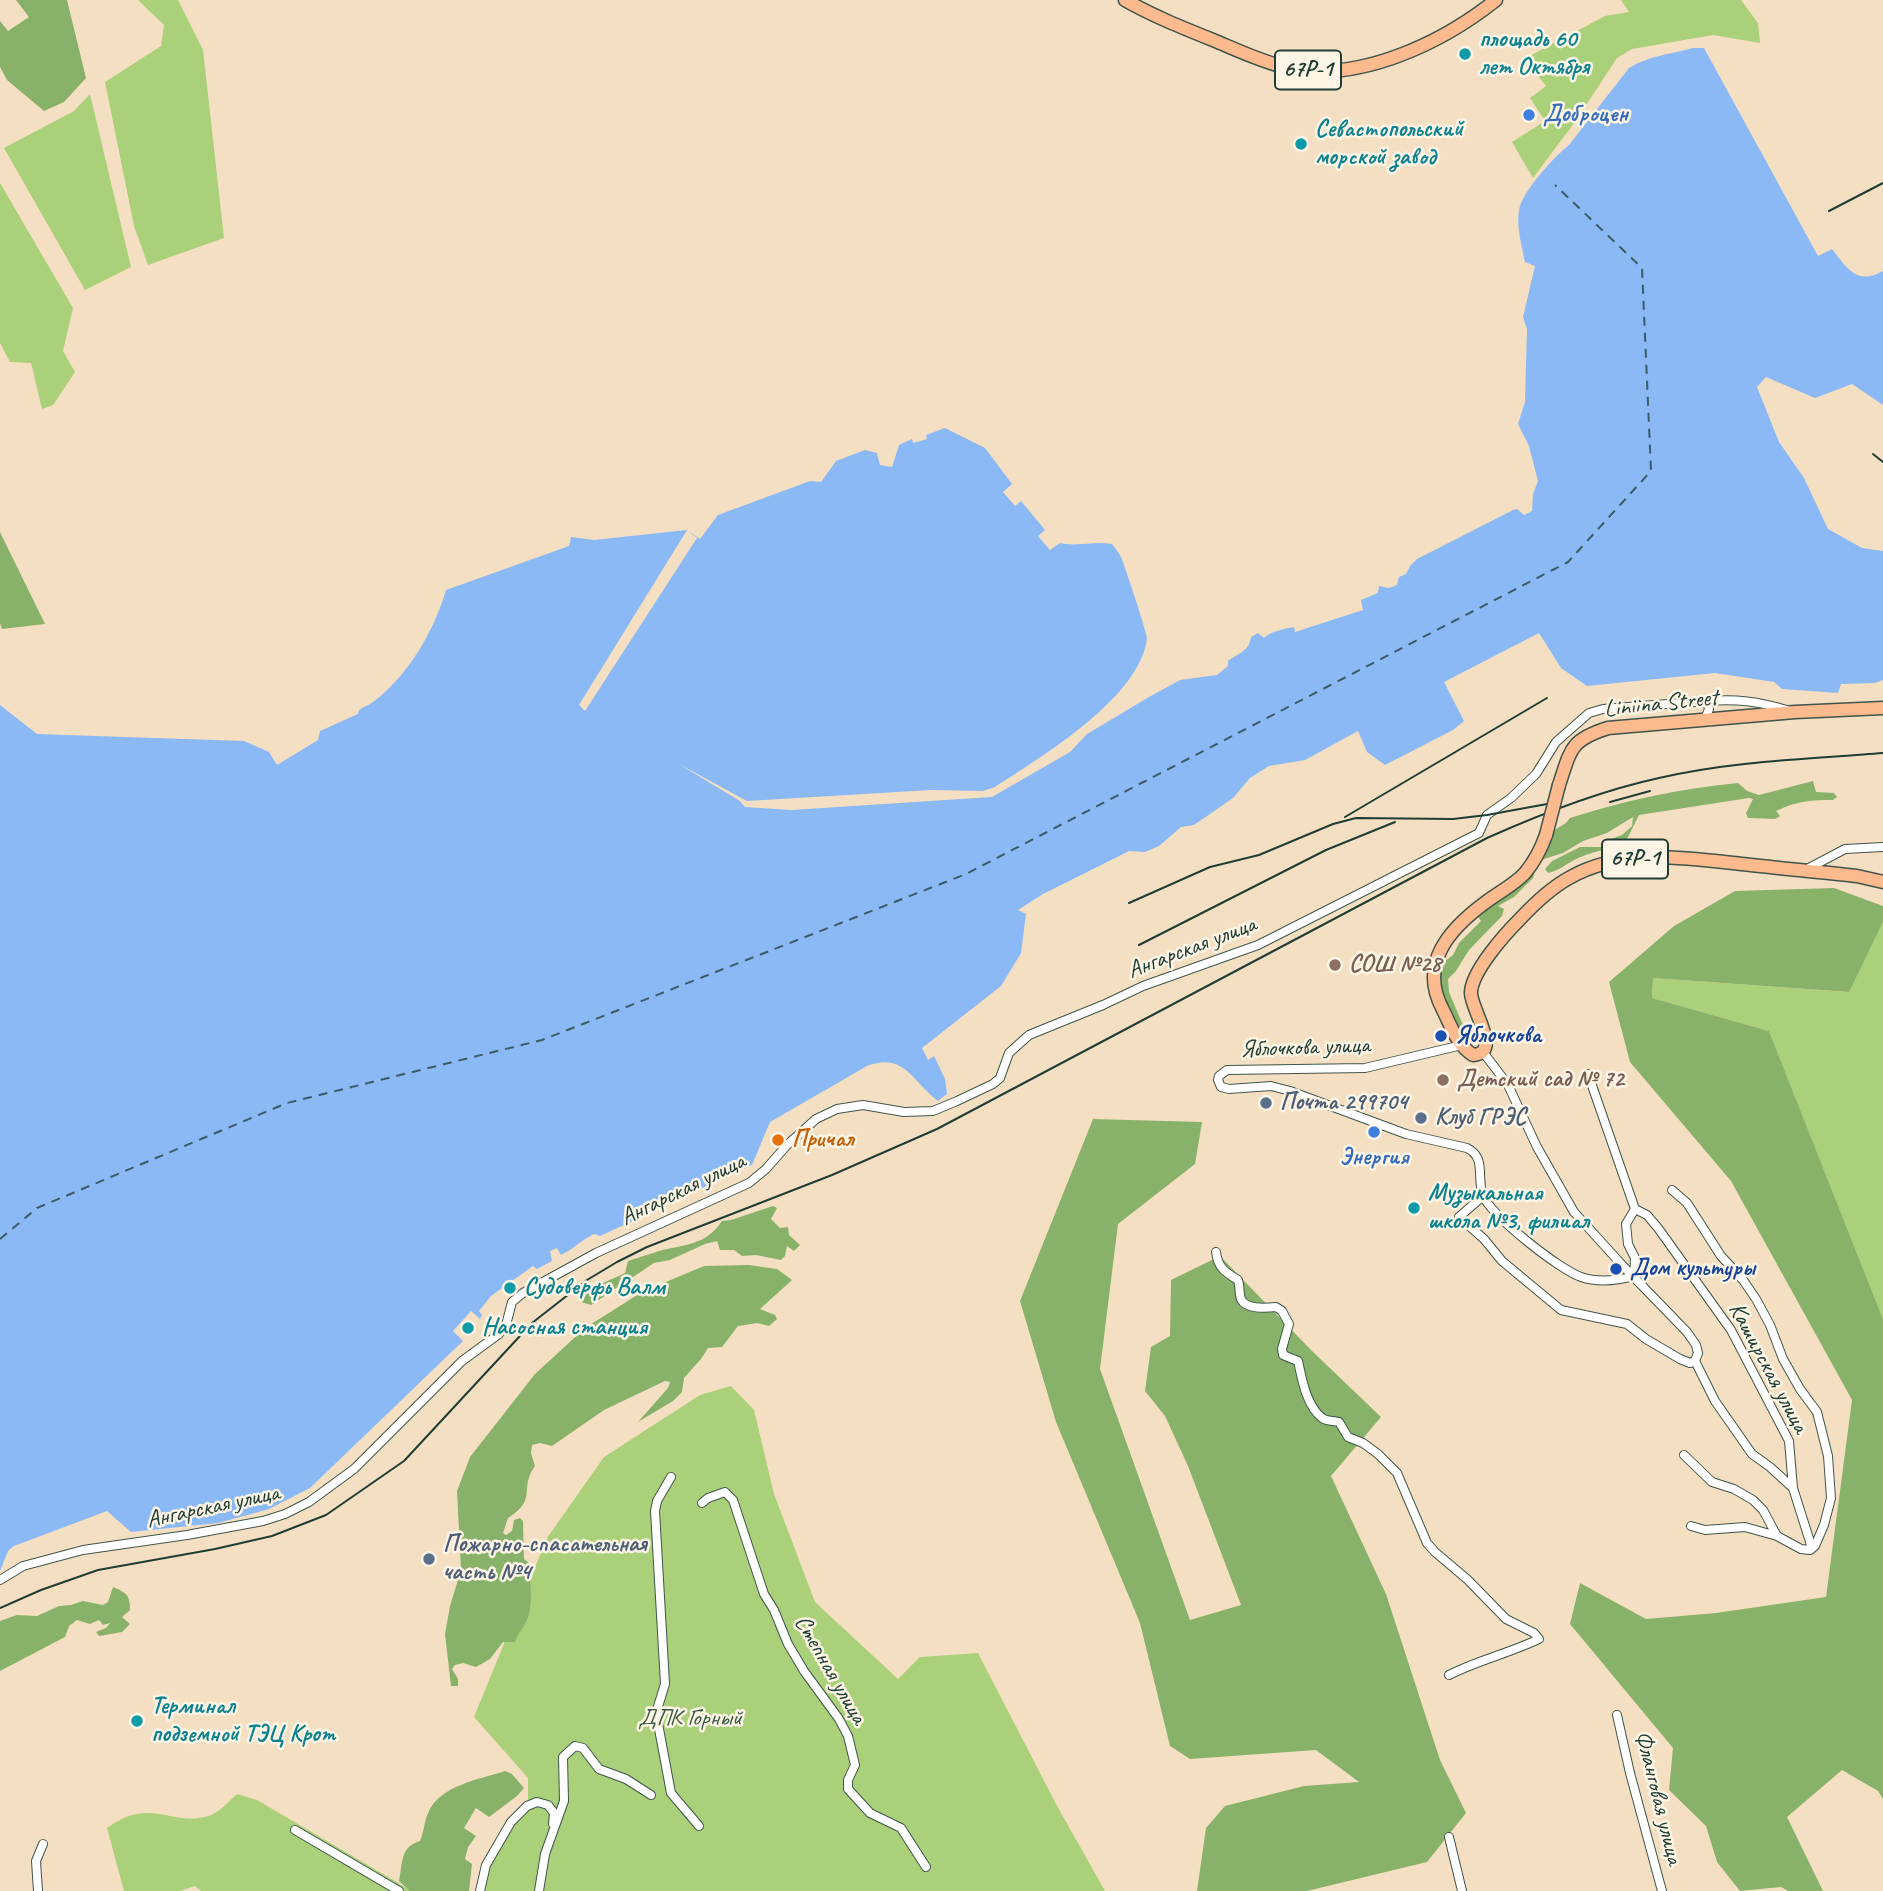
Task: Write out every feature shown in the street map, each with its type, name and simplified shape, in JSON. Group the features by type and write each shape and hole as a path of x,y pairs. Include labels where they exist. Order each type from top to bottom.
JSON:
{"main road":[{"name":"67Р-1","path":"1125,0 1175,25 1263,60 1290,68 1311,70 1367,65 1416,49 1479,13 1496,0"},
{"name":"Liniina Street","path":"1462,1045 1453,1033 1434,992 1433,971 1438,955 1460,923 1524,874 1541,849 1570,752 1581,739 1591,733 1621,726 1883,708"},
{"name":"67Р-1","path":"1483,1052 1487,1047 1486,1038 1470,991 1482,966 1519,920 1555,888 1580,873 1618,860 1675,857 1857,876 1883,882"},
{"path":"1462,1045 1473,1055 1483,1052"}],"street":[{"name":"Ангарская улица","path":"0,1580 23,1566 83,1550 262,1521 285,1514 309,1502 354,1469 462,1361 499,1334 506,1325 512,1302 536,1285 596,1253 749,1183 816,1119 837,1109 863,1104 904,1112 933,1111 993,1084 1000,1078 1009,1053 1029,1035 1143,986 1258,945 1479,833 1487,815 1511,798 1536,774 1556,742 1589,713 1603,709 1735,700 1758,702 1795,712"},
{"path":"1705,719 1709,709 1707,701"},
{"path":"1805,870 1845,849 1883,847"},
{"name":"Яблочкова улица","path":"1462,1045 1365,1068 1232,1070 1223,1072 1218,1080 1221,1087 1229,1089 1270,1086 1290,1091 1406,1134 1466,1148 1479,1158 1483,1196"},
{"path":"1483,1052 1507,1085 1537,1147 1574,1212 1696,1345 1698,1353 1695,1361 1715,1401 1752,1454 1793,1488"},
{"name":"Каширская улица","path":"1588,1074 1635,1209 1647,1215 1658,1228 1731,1330 1789,1441 1793,1488 1811,1548"},
{"path":"1671,1190 1687,1203 1721,1256 1743,1280 1770,1325 1783,1359 1817,1412 1828,1456 1831,1498 1824,1525 1815,1546 1811,1548 1801,1549 1777,1536 1745,1527 1705,1530 1692,1526"},
{"path":"1634,1276 1598,1281 1567,1271 1503,1221 1483,1196 1459,1217 1484,1239 1502,1261 1561,1310 1627,1324 1680,1359 1690,1363 1695,1361"},
{"path":"1634,1276 1635,1258 1628,1244 1626,1224 1635,1209"},
{"path":"1216,1252 1218,1263 1224,1272 1238,1280 1240,1298 1245,1303 1262,1309 1276,1307 1282,1311 1290,1324 1282,1349 1283,1355 1298,1360 1303,1385 1323,1419 1339,1422 1348,1437 1363,1443 1378,1454 1397,1473 1427,1543 1506,1619 1534,1633 1539,1639 1524,1647 1473,1662 1449,1675"},
{"path":"1684,1455 1712,1482 1734,1489 1753,1500 1763,1510 1777,1536"},
{"path":"671,1476 657,1501 655,1511 664,1684 656,1713 671,1793 699,1826"},
{"name":"Степная улица","path":"702,1503 708,1497 724,1492 733,1500 764,1594 788,1644 848,1736 855,1765 848,1780 848,1790 870,1813 901,1829 926,1867"},
{"name":"Фланговая улица","path":"1617,1715 1662,1891"},
{"path":"539,1891 545,1854 564,1801 563,1757 575,1746 583,1748 599,1769 626,1779 651,1795"},
{"path":"480,1891 486,1864 511,1822 527,1806 537,1802 548,1805 554,1812 553,1830"},
{"path":"295,1830 399,1891"},
{"path":"1449,1838 1462,1891"},
{"path":"38,1891 36,1861 43,1844"}],"green space":[{"path":"16,0 67,0 86,78 64,102 44,111 7,80 0,67 0,21 8,31 29,17"},
{"path":"138,0 178,0 203,50 224,238 148,265 134,226 105,82 161,46 164,25"},
{"path":"1621,0 1741,0 1758,23 1760,43 1713,35 1632,49 1617,58 1575,122 1533,178 1512,142 1545,121 1530,98 1546,86 1524,59 1605,16 1629,12"},
{"path":"90,94 131,267 85,290 4,148 74,111"},
{"path":"0,183 73,308 63,351 75,372 53,405 42,409 31,363 10,362 0,343"},
{"path":"0,532 45,624 2,629"},
{"path":"1813,781 1816,792 1834,793 1837,797 1833,800 1790,805 1776,811 1780,816 1775,819 1748,818 1746,813 1753,799 1749,798 1639,815 1624,845 1586,855 1552,872 1548,873 1545,869 1552,861 1580,847 1601,847 1622,835 1632,826 1633,817 1607,833 1541,860 1533,878 1514,897 1498,906 1504,909 1502,916 1469,950 1448,979 1449,992 1465,1030 1463,1035 1459,1036 1450,1022 1448,1005 1437,999 1436,976 1459,943 1481,921 1476,914 1479,901 1522,869 1536,841 1570,818 1653,796 1738,783 1747,791 1759,795"},
{"path":"1834,888 1883,906 1883,922 1849,992 1653,978 1652,998 1769,1031 1883,1319 1883,1799 1878,1791 1842,1770 1787,1817 1823,1891 1788,1891 1781,1887 1740,1891 1717,1862 1706,1826 1669,1790 1673,1748 1570,1624 1580,1583 1646,1619 1716,1613 1826,1597 1852,1400 1731,1181 1630,1062 1609,982 1674,926 1735,891"},
{"path":"1883,922 1883,1319 1769,1031 1652,998 1653,978 1848,992"},
{"path":"1093,1119 1202,1122 1195,1164 1118,1224 1100,1369 1190,1620 1241,1605 1188,1466 1165,1416 1145,1391 1151,1347 1170,1336 1171,1280 1220,1256 1312,1351 1381,1417 1331,1476 1386,1594 1440,1760 1466,1813 1427,1862 1307,1891 1197,1891 1206,1828 1225,1806 1304,1786 1359,1782 1316,1750 1190,1759 1170,1746 1140,1623 1056,1422 1020,1301"},
{"path":"773,1206 777,1208 771,1219 780,1228 788,1227 789,1235 800,1245 794,1251 787,1246 785,1256 781,1260 756,1255 742,1256 734,1250 720,1250 717,1241 670,1260 654,1263 591,1305 581,1302 594,1288 625,1273 628,1261 694,1243 709,1235 722,1221"},
{"path":"749,1265 777,1269 792,1280 760,1309 775,1315 777,1319 769,1326 757,1323 738,1326 722,1347 708,1348 684,1378 682,1392 673,1401 638,1422 668,1388 670,1382 665,1381 604,1410 552,1446 540,1443 532,1445 531,1453 535,1466 528,1481 526,1499 508,1518 503,1533 506,1535 512,1531 514,1520 520,1518 523,1521 524,1559 529,1563 531,1585 531,1601 526,1622 515,1642 503,1642 490,1659 476,1667 463,1663 455,1665 452,1669 458,1679 458,1686 451,1686 445,1634 461,1570 457,1491 470,1457 535,1374 585,1328 642,1292 704,1266"},
{"name":"ДПК Горный","path":"731,1386 754,1410 774,1494 815,1602 898,1679 920,1657 978,1653 1056,1804 1105,1891 479,1891 485,1863 528,1802 528,1778 474,1717 547,1538 604,1457 700,1395"},
{"path":"113,1587 125,1593 129,1601 130,1610 122,1617 130,1624 122,1632 99,1636 96,1632 110,1623 103,1625 99,1620 90,1624 77,1620 69,1626 65,1637 0,1671 0,1621 17,1615 37,1616 59,1606 83,1601 103,1605 108,1602"},
{"path":"505,1771 512,1774 524,1788 489,1817 476,1808 464,1828 476,1836 468,1847 465,1859 472,1864 469,1891 410,1891 399,1881 404,1856 409,1847 420,1841 427,1816 434,1804 441,1796 461,1785"},
{"path":"237,1794 257,1800 412,1891 201,1891 195,1886 180,1891 124,1891 107,1828 137,1814 185,1818 211,1815"}],"water":[{"path":"1704,48 1818,256 1832,249 1853,273 1859,276 1866,277 1883,271 1883,405 1852,384 1815,398 1766,377 1757,387 1779,442 1804,478 1828,529 1862,548 1883,551 1883,680 1875,683 1841,684 1838,693 1782,689 1774,682 1715,673 1587,686 1561,668 1539,633 1444,682 1464,721 1453,730 1385,765 1367,752 1358,731 1305,760 1269,766 1250,778 1233,798 1194,825 1181,827 1159,846 1145,852 1129,851 1043,894 1018,910 1026,914 1021,953 1001,986 922,1048 928,1060 934,1056 945,1079 947,1094 938,1101 899,1065 880,1063 867,1066 770,1122 752,1165 679,1199 672,1190 652,1212 600,1236 594,1234 561,1255 557,1248 550,1251 552,1261 537,1269 533,1266 491,1296 479,1311 482,1315 480,1319 471,1311 453,1331 463,1341 310,1488 269,1509 218,1523 131,1532 107,1511 14,1546 8,1551 0,1571 0,705 37,734 244,741 269,752 277,765 318,740 320,731 358,714 359,710 386,691 408,666 427,637 446,590 569,546 571,537 594,540 687,530 700,539 718,515 810,481 821,482 836,461 865,450 877,453 880,465 892,467 899,445 912,439 913,443 927,439 926,435 945,428 985,448 1012,484 1003,492 1015,506 1021,501 1045,530 1038,536 1050,550 1060,543 1112,544 1127,573 1147,638 1141,660 1127,682 1108,703 1062,742 995,787 983,791 931,790 747,801 677,763 740,801 745,807 791,810 992,797 1070,752 1087,734 1180,680 1217,675 1228,666 1228,661 1246,649 1251,637 1258,633 1264,638 1274,632 1294,627 1295,632 1363,610 1361,600 1378,593 1379,586 1389,588 1397,585 1399,577 1406,574 1417,559 1513,510 1517,509 1524,515 1532,511 1533,494 1538,481 1529,446 1518,424 1525,402 1527,329 1523,317 1535,266 1525,262 1519,227 1520,206 1534,182 1569,145 1629,68 1652,58"}],"pier":[{"path":"687,530 697,538 585,711 579,705"}],"ferry route":[{"path":"0,1239 37,1208 287,1103 542,1040 966,874 1568,562 1651,471 1642,268 1555,185"}],"railway":[{"path":"1829,211 1883,183"},
{"path":"1873,454 1883,462"},
{"path":"1345,817 1547,698"},
{"path":"0,1608 98,1570 272,1536 326,1515 404,1461 532,1323 587,1280 617,1262 647,1247 832,1175 937,1129 1487,838 1572,804 1659,778 1742,764 1883,753"},
{"path":"1610,802 1650,791"},
{"path":"1129,903 1210,867 1259,855 1333,824 1356,818 1453,819 1547,804"},
{"path":"1139,945 1326,850 1395,822"}],"place":[{"name":"площадь 60 лет Октября","path":"1465,54"},
{"name":"Доброцен","path":"1529,115"},
{"name":"Севастопольский морской завод","path":"1301,144"},
{"name":"СОШ №28","path":"1335,965"},
{"name":"Яблочкова","path":"1441,1036"},
{"name":"Детский сад № 72","path":"1443,1080"},
{"name":"Почта 299704","path":"1266,1103"},
{"name":"Клуб ГРЭС","path":"1421,1118"},
{"name":"Энергия","path":"1374,1132"},
{"name":"Причал","path":"778,1140"},
{"name":"Музыкальная школа №3, филиал","path":"1414,1208"},
{"name":"Дом культуры","path":"1616,1269"},
{"name":"Судоверфь Валм","path":"510,1288"},
{"name":"Насосная станция","path":"468,1328"},
{"name":"Пожарно-спасательная часть №4","path":"429,1559"},
{"name":"Терминал подземной ТЭЦ Крот","path":"137,1721"}]}
